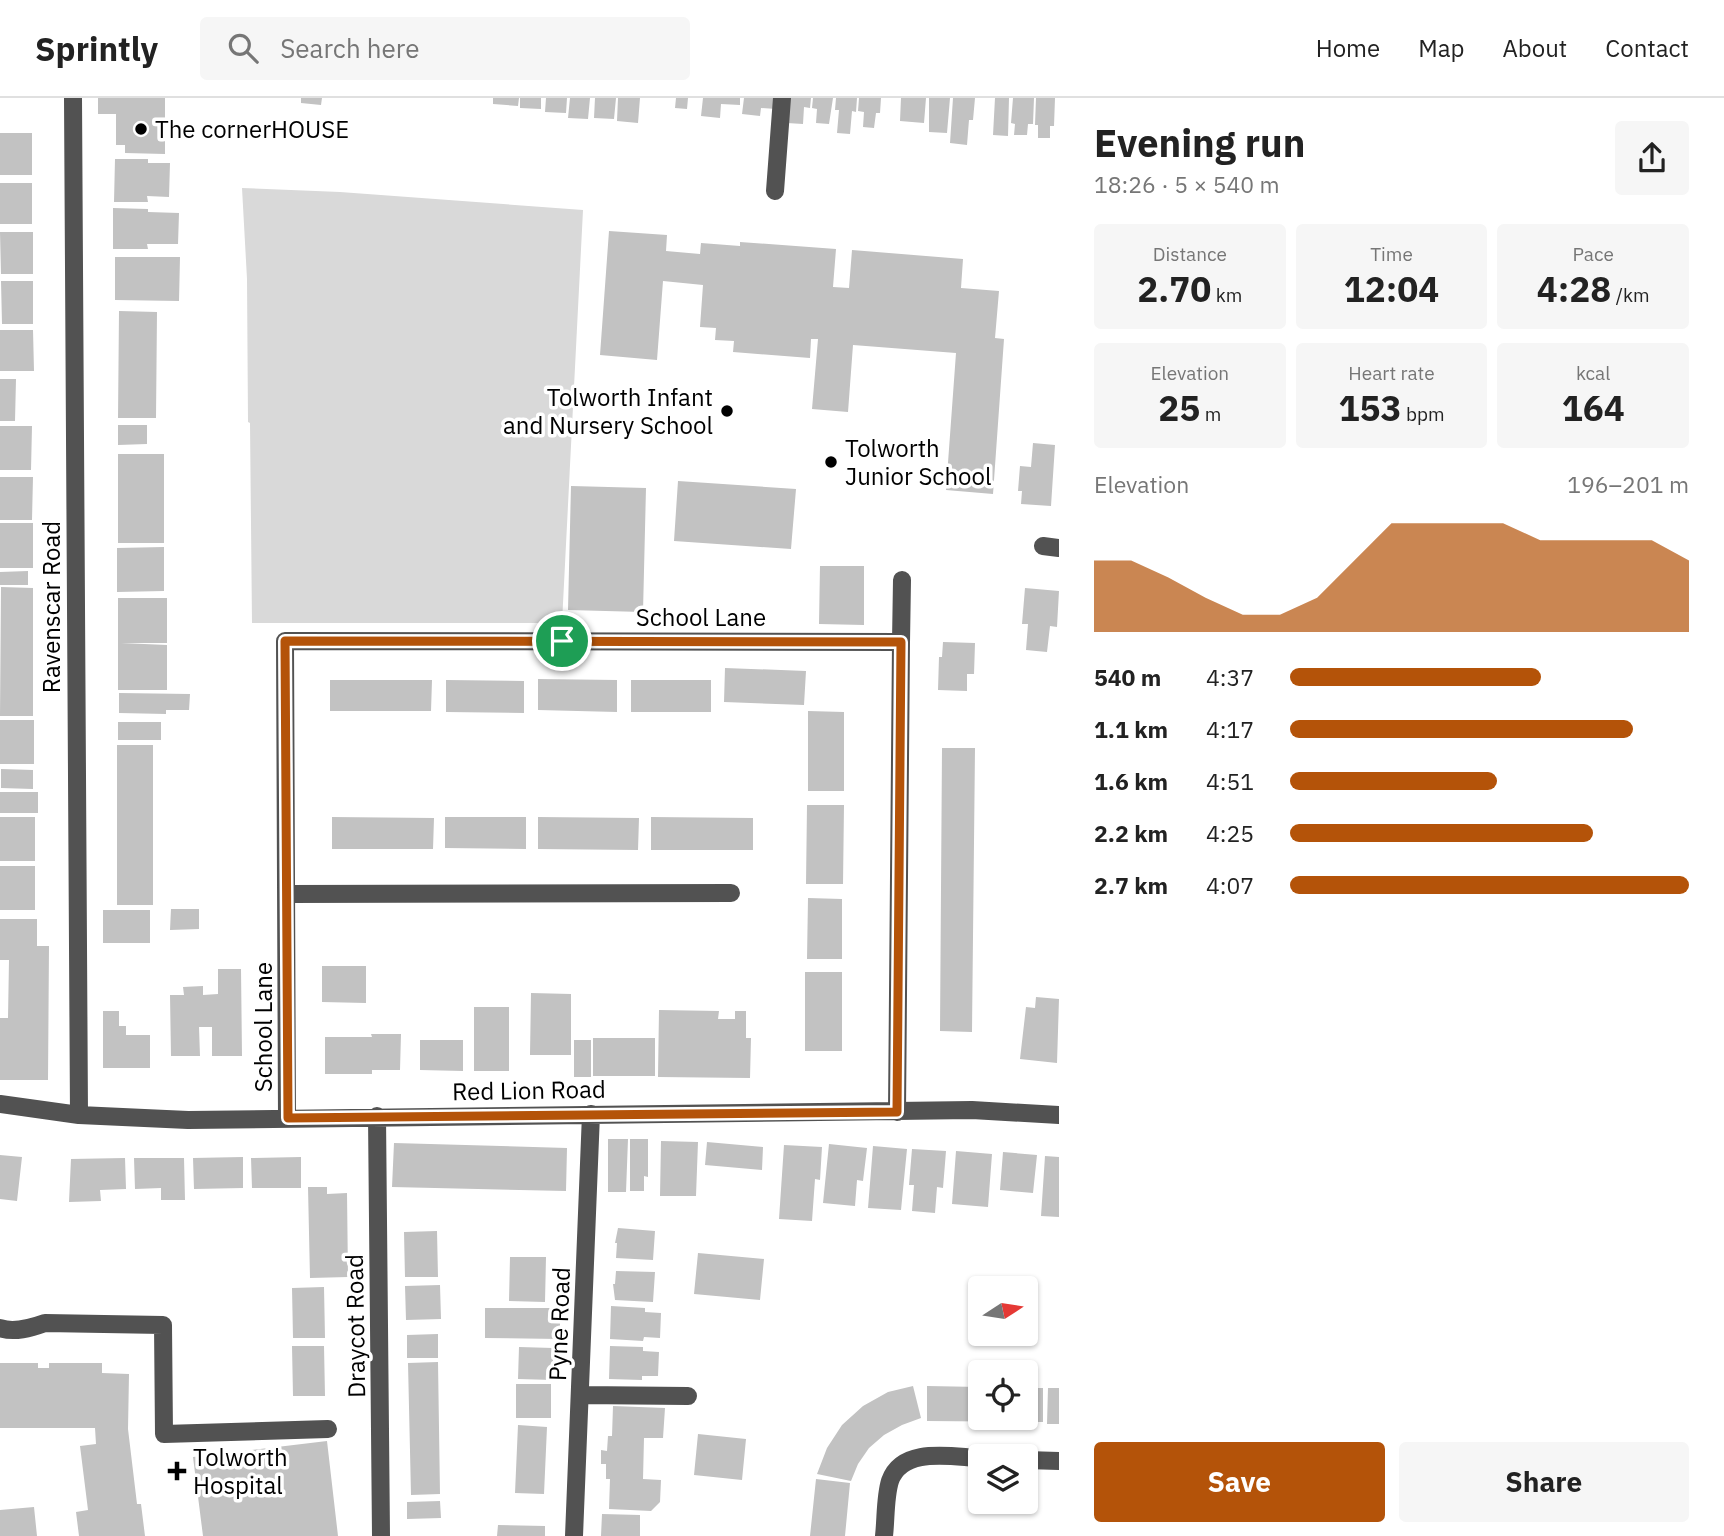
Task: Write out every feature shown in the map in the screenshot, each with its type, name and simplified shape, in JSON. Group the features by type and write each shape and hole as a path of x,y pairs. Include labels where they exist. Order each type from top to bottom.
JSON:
{"street":[{"name":"Ravenscar Road","path":"73,98 79,1115"},
{"path":"775,191 782,98"},
{"path":"897,1112 902,580"},
{"name":"School Lane","path":"288,1118 285,641 901,642"},
{"path":"287,894 731,893"},
{"name":"Red Lion Road","path":"0,1104 79,1115 188,1119 972,1110 1059,1115"},
{"name":"Pyne Road","path":"574,1536 591,1114"},
{"name":"Draycot Road","path":"377,1116 381,1536"},
{"path":"0,1328 28,1328 45,1323 163,1325 164,1434 328,1429"},
{"path":"580,1395 688,1396"},
{"path":"884,1536 890,1480 901,1465 918,1456 968,1458"},
{"path":"1038,1460 1059,1461"}],"shaded area":[{"path":"242,188 340,192 583,210 562,623 252,623 247,279"}],"building":[{"name":"The cornerHOUSE","path":"98,98 165,98 165,154 125,153 125,145 116,145 116,114 98,114"},
{"path":"301,98 322,98 321,105 301,103"},
{"path":"493,98 519,98 518,106 493,104"},
{"path":"520,98 541,98 541,109 520,108"},
{"path":"546,98 567,98 566,113 545,112"},
{"path":"570,98 590,98 588,119 568,118"},
{"path":"595,98 616,98 614,119 594,118"},
{"path":"618,98 640,98 638,123 617,121"},
{"path":"676,98 688,98 687,109 675,108"},
{"path":"703,98 740,98 740,105 721,104 720,118 701,116"},
{"path":"744,98 777,98 776,109 761,108 760,116 742,114"},
{"path":"789,98 811,98 810,108 804,107 803,124 787,123"},
{"path":"813,98 833,98 829,124 816,123 817,109 812,108"},
{"path":"836,98 857,98 856,112 852,111 850,134 837,133 839,110 835,110"},
{"path":"859,98 881,98 880,113 876,113 874,128 863,127 864,112 858,111"},
{"path":"901,98 926,98 924,123 900,121"},
{"path":"929,98 950,98 947,133 929,132"},
{"path":"953,98 975,98 973,120 969,120 967,145 950,143"},
{"path":"995,98 1009,98 1008,136 993,135"},
{"path":"1013,98 1034,98 1033,124 1028,124 1027,135 1014,135 1015,124 1011,123"},
{"path":"1036,98 1055,98 1054,126 1050,126 1050,138 1038,138 1038,125 1035,125"},
{"path":"0,133 32,133 32,175 0,175"},
{"path":"115,159 148,159 148,163 170,163 169,197 147,196 148,202 114,202"},
{"path":"0,183 32,183 32,224 0,224"},
{"path":"113,208 179,213 178,244 147,244 148,249 113,249"},
{"path":"609,231 667,235 666,251 700,254 701,243 740,246 740,242 836,249 833,287 849,288 852,250 963,259 961,288 999,291 995,338 1004,339 993,494 946,490 956,353 853,345 848,412 812,409 818,339 811,339 810,358 733,352 734,341 715,340 716,328 700,327 703,285 663,281 657,360 600,355"},
{"path":"0,232 33,232 33,274 1,274"},
{"path":"115,257 180,257 179,301 115,300"},
{"path":"1,281 33,281 33,324 2,324"},
{"path":"119,311 157,312 156,418 118,418"},
{"path":"0,330 33,330 34,371 0,371"},
{"path":"0,379 16,379 15,421 0,421"},
{"path":"118,425 147,425 147,444 118,445"},
{"path":"0,426 32,426 31,470 0,470"},
{"path":"1033,443 1055,445 1051,506 1021,504 1022,491 1018,491 1020,466 1031,467"},
{"path":"118,454 164,454 164,543 118,543"},
{"path":"0,477 33,477 32,520 0,520"},
{"path":"678,481 796,489 791,549 674,541"},
{"path":"571,486 646,488 643,612 568,610"},
{"path":"0,523 33,523 33,568 0,568"},
{"path":"164,547 164,591 117,592 117,548"},
{"path":"820,566 864,566 864,625 819,624"},
{"path":"28,571 28,585 0,585 0,572"},
{"path":"1,587 33,588 33,716 0,716"},
{"path":"1025,588 1059,591 1057,627 1050,626 1047,652 1026,650 1028,624 1022,624"},
{"path":"118,598 167,598 167,643 121,643 167,645 167,690 118,690"},
{"path":"943,642 975,643 974,674 967,674 967,691 938,690 939,657 942,657"},
{"path":"725,668 806,671 804,705 724,702"},
{"path":"538,679 617,680 617,712 538,710"},
{"path":"330,680 432,680 431,711 330,711"},
{"path":"446,680 524,681 524,713 446,712"},
{"path":"631,680 711,680 711,712 631,712"},
{"path":"119,693 190,694 189,710 166,710 166,714 119,713"},
{"path":"808,711 844,712 844,791 808,791"},
{"path":"0,720 34,720 34,764 0,764"},
{"path":"118,722 161,722 161,740 118,740"},
{"path":"117,745 153,745 153,905 117,905"},
{"path":"942,748 975,748 972,1032 940,1031"},
{"path":"1,769 33,770 33,789 1,788"},
{"path":"0,792 38,792 38,813 0,813"},
{"path":"807,805 844,805 843,884 806,884"},
{"path":"0,817 35,817 35,861 0,861"},
{"path":"332,817 434,818 433,849 332,849"},
{"path":"445,817 526,817 526,849 445,848"},
{"path":"538,817 639,818 638,850 538,849"},
{"path":"651,817 753,818 753,850 651,850"},
{"path":"0,866 35,866 35,910 0,910"},
{"path":"808,898 842,899 842,959 807,959"},
{"path":"171,909 199,909 199,929 170,930"},
{"path":"103,910 150,910 150,943 103,943"},
{"path":"0,919 37,919 37,946 49,946 48,1080 0,1080 0,1018 8,1018 9,960 0,960"},
{"path":"322,966 366,966 366,1003 322,1002"},
{"path":"218,969 241,969 242,1056 212,1056 212,1027 199,1027 200,1056 171,1056 170,995 184,995 183,987 203,986 203,995 218,994"},
{"path":"805,972 842,972 842,1051 805,1051"},
{"path":"531,993 571,994 571,1055 530,1055"},
{"path":"1036,997 1059,999 1057,1063 1020,1059 1026,1007 1035,1008"},
{"path":"474,1007 509,1007 509,1071 474,1071"},
{"path":"659,1010 719,1011 718,1019 735,1019 735,1011 746,1011 746,1038 751,1038 750,1078 658,1077"},
{"path":"103,1011 119,1011 119,1026 126,1026 126,1035 150,1035 150,1068 103,1068"},
{"path":"371,1034 401,1034 400,1070 372,1070 372,1074 325,1074 325,1037 372,1037"},
{"path":"593,1038 655,1038 655,1076 593,1076"},
{"path":"420,1040 463,1040 463,1071 420,1070"},
{"path":"574,1040 591,1040 591,1077 574,1077"},
{"path":"608,1139 628,1139 626,1192 608,1192"},
{"path":"630,1139 648,1139 648,1177 644,1176 644,1191 630,1191"},
{"path":"661,1141 698,1142 696,1196 660,1196"},
{"path":"707,1142 763,1147 762,1170 705,1165"},
{"path":"394,1143 567,1148 566,1191 392,1187"},
{"path":"829,1144 867,1148 863,1181 857,1180 855,1206 823,1203"},
{"path":"784,1145 822,1147 820,1180 815,1179 812,1221 779,1219"},
{"path":"873,1146 907,1149 901,1210 868,1208"},
{"path":"912,1149 946,1151 943,1188 937,1187 935,1213 912,1211 914,1185 909,1185"},
{"path":"956,1151 992,1154 988,1207 952,1204"},
{"path":"1003,1152 1037,1155 1033,1193 1000,1190"},
{"path":"0,1155 22,1157 17,1201 0,1199"},
{"path":"1045,1156 1059,1157 1059,1217 1041,1216"},
{"path":"243,1157 243,1188 194,1189 193,1158"},
{"path":"301,1157 301,1188 252,1188 251,1158"},
{"path":"125,1158 126,1189 100,1190 101,1201 69,1202 71,1159"},
{"path":"134,1158 184,1158 185,1200 161,1200 161,1188 135,1189"},
{"path":"308,1187 327,1187 327,1194 347,1193 348,1277 310,1278"},
{"path":"618,1228 655,1231 653,1260 616,1258"},
{"path":"437,1231 438,1277 405,1277 404,1232"},
{"path":"698,1253 764,1259 760,1300 694,1294"},
{"path":"510,1257 546,1257 545,1302 509,1301"},
{"path":"616,1271 655,1272 653,1302 615,1300 613,1284"},
{"path":"440,1285 441,1319 406,1320 405,1286"},
{"path":"324,1287 325,1338 293,1338 292,1288"},
{"path":"611,1306 645,1308 645,1312 661,1313 660,1338 644,1337 643,1341 610,1339"},
{"path":"485,1308 560,1308 560,1339 485,1338"},
{"path":"438,1334 438,1358 407,1358 407,1335"},
{"path":"292,1346 324,1346 325,1396 293,1396"},
{"path":"610,1346 643,1347 643,1351 659,1352 658,1376 642,1376 642,1380 609,1379"},
{"path":"519,1347 553,1348 553,1380 518,1379"},
{"path":"438,1362 440,1494 411,1495 408,1363"},
{"path":"0,1363 38,1363 38,1368 49,1368 49,1363 102,1363 102,1373 129,1374 128,1429 137,1504 141,1504 145,1536 79,1536 76,1512 88,1510 80,1446 96,1444 95,1428 0,1428"},
{"path":"516,1384 551,1384 551,1418 516,1418"},
{"path":"913,1386 921,1418 884,1435 869,1448 851,1481 817,1474 827,1448 842,1425 863,1406 888,1392"},
{"path":"927,1386 968,1387 968,1421 927,1421"},
{"path":"1038,1388 1043,1388 1043,1422 1038,1422"},
{"path":"1048,1388 1059,1388 1059,1424 1047,1424"},
{"path":"613,1406 665,1408 663,1438 644,1438 643,1479 661,1480 660,1502 651,1511 609,1509 610,1479 606,1479 606,1464 601,1464 601,1450 607,1451 608,1436 612,1436"},
{"path":"518,1425 547,1427 544,1494 515,1493"},
{"path":"698,1434 746,1439 742,1480 694,1475"},
{"path":"327,1441 338,1536 203,1536 193,1457"},
{"path":"816,1479 850,1483 845,1536 810,1536"},
{"path":"440,1501 441,1518 407,1519 407,1502"},
{"path":"34,1507 37,1536 0,1536 0,1510"},
{"path":"602,1514 640,1515 640,1536 601,1536"},
{"path":"498,1525 545,1526 545,1536 497,1536"}],"place":[{"name":"The cornerHOUSE","path":"141,129"},
{"name":"Tolworth Infant and Nursery School","path":"727,411"},
{"name":"Tolworth Junior School","path":"831,462"},
{"name":"Tolworth Hospital","path":"177,1471"}],"route":[{"path":"285,641 562,641 901,642 897,1112 288,1118 285,641"}]}
